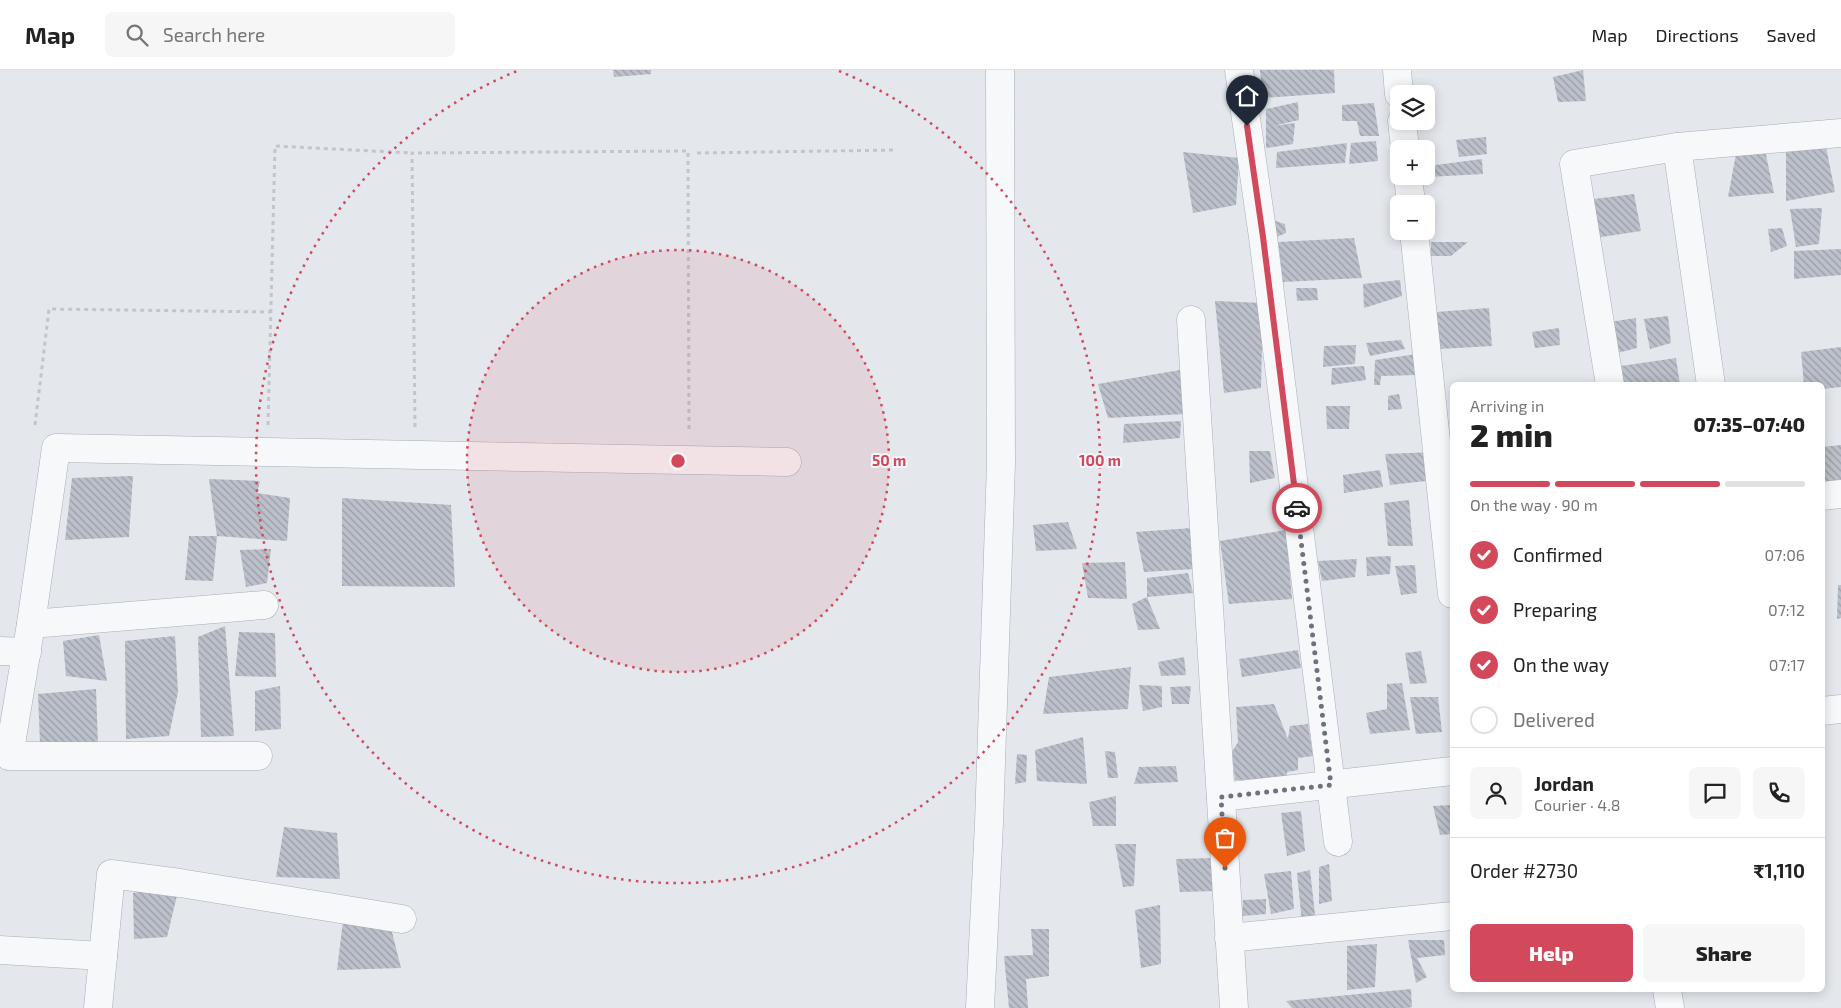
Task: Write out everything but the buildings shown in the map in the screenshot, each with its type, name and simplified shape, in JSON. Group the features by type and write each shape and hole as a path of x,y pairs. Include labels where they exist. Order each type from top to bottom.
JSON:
{"street":[{"path":"980,1008 990,822 1001,463 1000,70"},
{"path":"1239,70 1264,246 1338,842"},
{"path":"1397,70 1398,85"},
{"path":"1610,382 1574,164 1676,147 1841,133"},
{"path":"1676,147 1712,382"},
{"path":"1415,240 1450,575"},
{"path":"1191,320 1234,1008"},
{"path":"258,756 9,756 13,651 32,624 56,448 787,462"},
{"path":"1825,496 1841,494"},
{"path":"32,624 264,605"},
{"path":"1825,711 1841,709"},
{"path":"1221,797 1450,771"},
{"path":"98,1008 112,874 180,883 402,919"},
{"path":"1229,938 1450,916"},
{"path":"0,950 103,956"},
{"path":"1667,992 1670,1008"}],"path":[{"path":"267,452 275,146 412,153 688,150 689,460"},
{"path":"696,153 895,150"},
{"path":"412,153 416,455"},
{"path":"35,425 50,309 270,312"}],"way so far":[{"path":"1225,868 1221,797 1331,785 1297,508"}],"route":[{"path":"1247,126 1297,508"}]}
